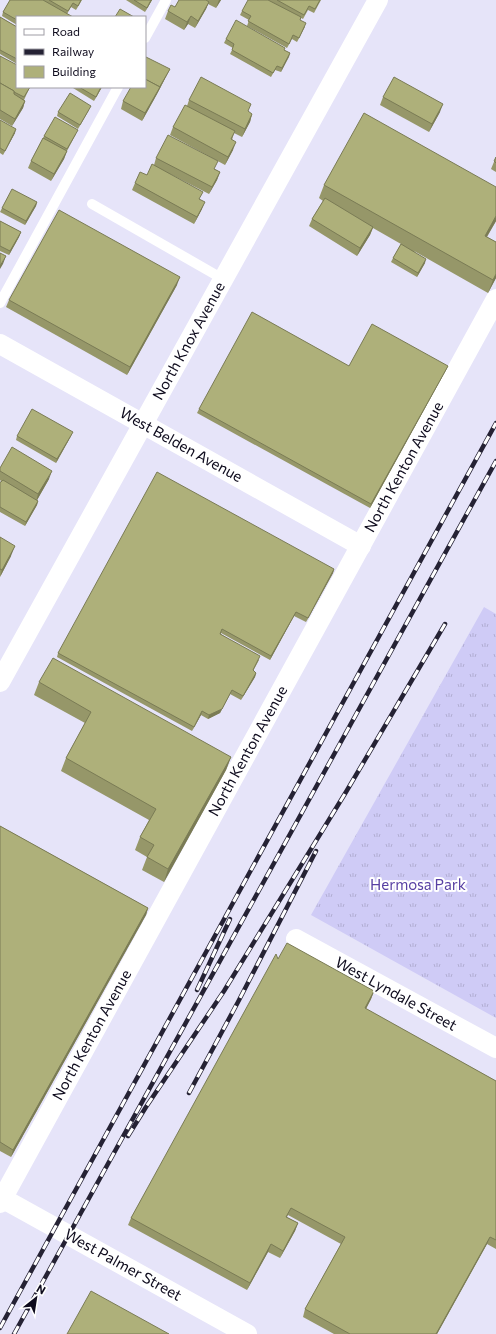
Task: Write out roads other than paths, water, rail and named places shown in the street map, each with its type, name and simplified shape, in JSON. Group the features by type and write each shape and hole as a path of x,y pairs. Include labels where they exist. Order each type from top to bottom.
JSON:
{"street":[{"name":"North Knox Avenue","path":"0,682 378,0"},
{"name":"North Kenton Avenue","path":"1,1200 496,299"},
{"name":"West Belden Avenue","path":"0,344 361,546"},
{"name":"West Lyndale Street","path":"296,939 496,1048"},
{"name":"West Palmer Street","path":"1,1200 247,1334"}],"lane":[{"path":"146,36 166,0"},
{"path":"0,303 117,88"},
{"path":"92,204 223,279"}],"railway":[{"path":"0,1328 496,423"},
{"path":"14,1334 496,461"},
{"path":"128,1136 224,991 346,792 445,624"},
{"path":"189,1093 316,851"},
{"path":"197,990 230,919"}],"park label":[{"name":"Hermosa Park","path":"418,885"}]}
